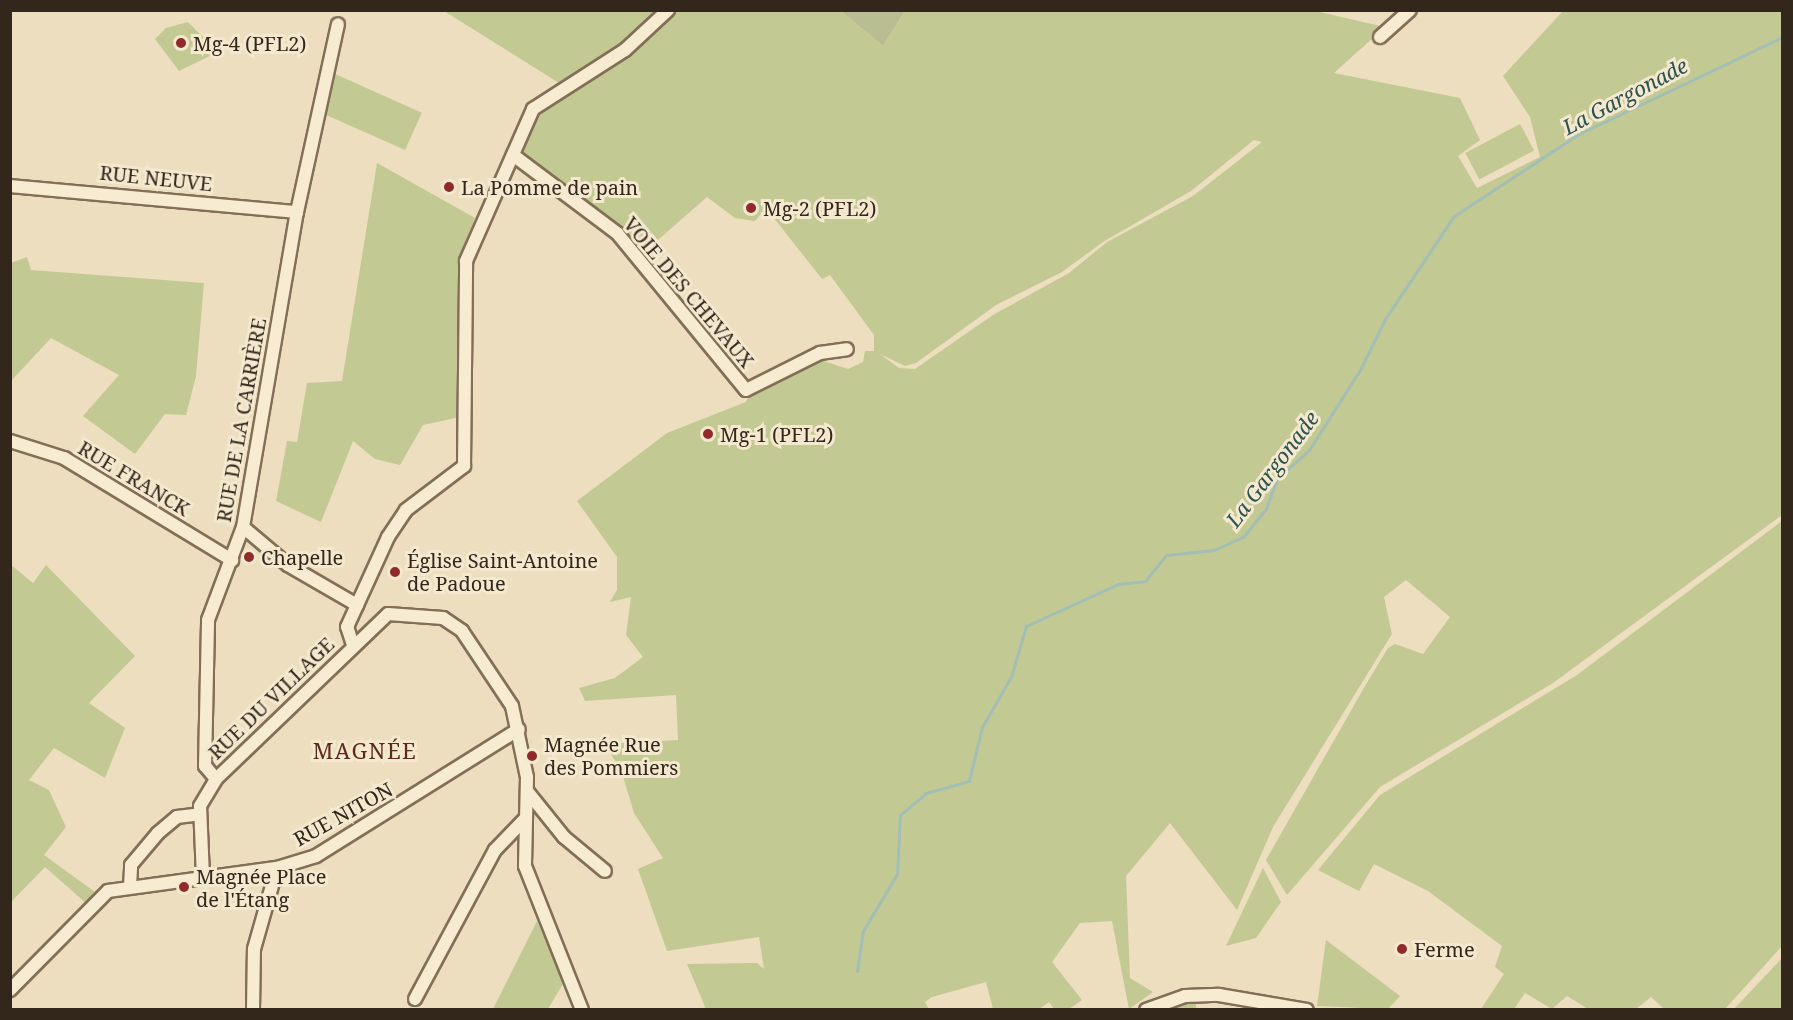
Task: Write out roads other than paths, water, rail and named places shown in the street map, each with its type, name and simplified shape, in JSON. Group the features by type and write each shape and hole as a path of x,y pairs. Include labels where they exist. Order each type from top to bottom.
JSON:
{"street":[{"path":"513,155 533,109 625,50 668,10"},
{"path":"1380,37 1410,10"},
{"name":"RUE DE LA CARRIÈRE","path":"216,779 205,766 208,620 243,528 297,212 338,24"},
{"name":"VOIE DES CHEVAUX","path":"513,155 617,233 746,390 820,352 847,349"},
{"name":"RUE DU VILLAGE","path":"353,645 347,627 388,537 406,510 464,466 466,261 513,155"},
{"name":"RUE NEUVE","path":"10,186 297,212"},
{"name":"RUE FRANCK","path":"10,441 64,458 232,560"},
{"path":"243,528 288,566 357,605"},
{"name":"RUE DU VILLAGE","path":"216,779 353,645 396,612 443,618 462,631 501,682 519,729"},
{"path":"519,729 527,791 524,820 525,866 582,1010"},
{"name":"RUE NITON","path":"10,990 108,891 277,868 316,856 519,729"},
{"path":"202,877 201,799 216,779"},
{"path":"527,791 564,837 605,871"},
{"path":"130,887 131,865 158,833 177,818 200,813"},
{"path":"415,999 495,850 524,820"},
{"path":"254,1010 254,949 277,868"},
{"path":"1146,1010 1185,996 1219,995 1307,1010"}],"waterway":[{"name":"La Gargonade","path":"857,971 863,931 897,874 900,815 926,793 969,781 982,727 1011,677 1026,626 1118,584 1145,581 1166,555 1214,550 1243,537 1266,509 1277,479 1309,450 1360,370 1385,319 1454,216 1579,134 1782,37"}],"place":[{"name":"Mg-4 (PFL2)","path":"181,43"},
{"name":"La Pomme de pain","path":"449,187"},
{"name":"Mg-2 (PFL2)","path":"751,208"},
{"name":"Mg-1 (PFL2)","path":"708,434"},
{"name":"Chapelle","path":"249,557"},
{"name":"Église Saint-Antoine de Padoue","path":"395,572"},
{"name":"Magnée Rue des Pommiers","path":"532,756"},
{"name":"Magnée Place de l'Étang","path":"184,887"},
{"name":"Ferme","path":"1402,949"}],"district":[{"name":"MAGNÉE","path":"365,751"}]}
